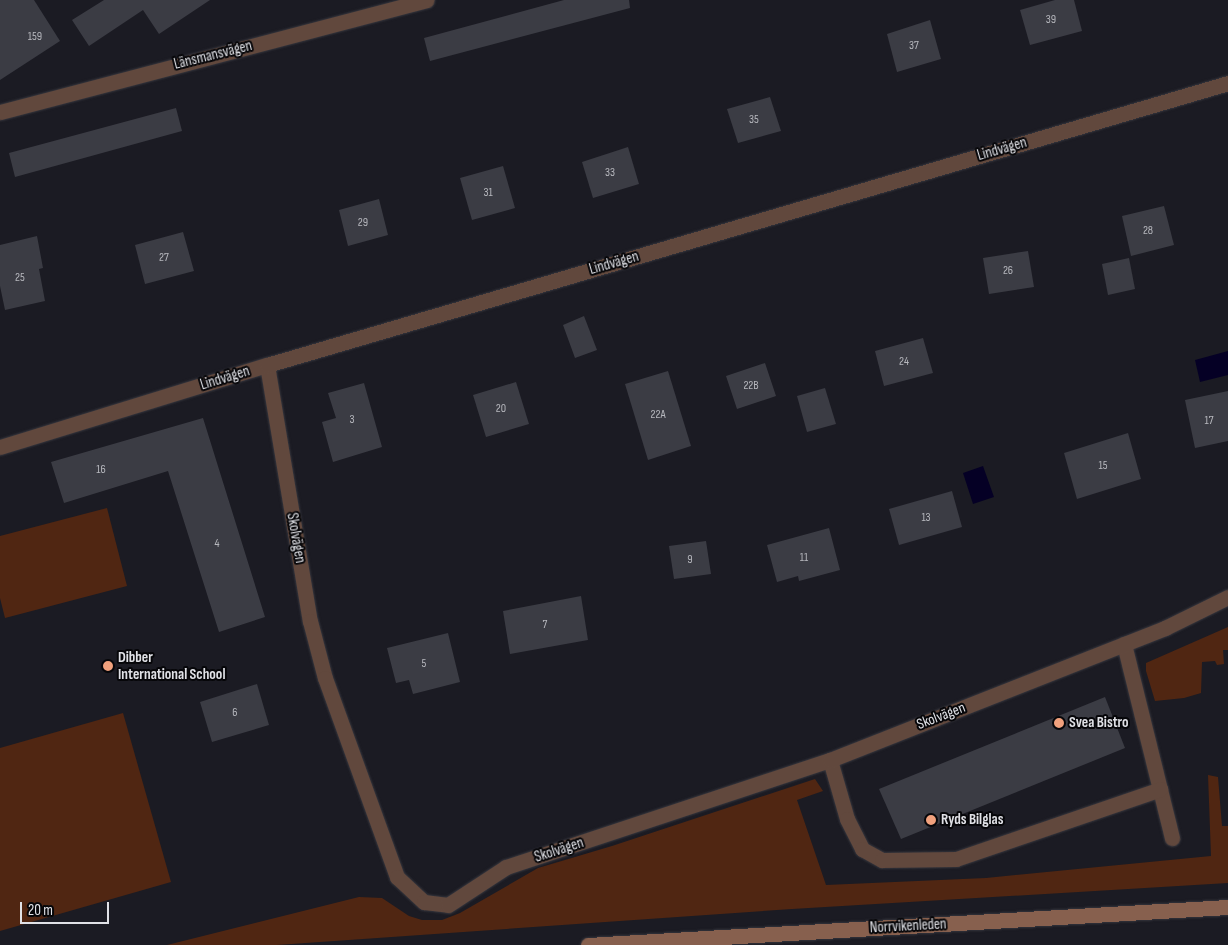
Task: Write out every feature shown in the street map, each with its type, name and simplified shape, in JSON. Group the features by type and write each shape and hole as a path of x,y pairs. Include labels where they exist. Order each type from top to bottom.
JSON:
{"main road":[{"name":"Norrvikenleden","path":"588,945 1228,907"}],"street":[{"name":"Länsmansvägen","path":"0,112 427,0"},
{"name":"Lindvägen","path":"0,447 267,365 1228,83"},
{"name":"Skolvägen","path":"267,365 310,622 325,678 397,877 424,902 448,905 506,867 830,760 1165,628 1228,597"},
{"path":"1124,644 1172,838"},
{"path":"830,760 847,819 862,849 882,860 956,859 1160,789"}],"shaded area":[{"path":"1228,351 1228,375 1200,382 1195,360"},
{"path":"983,466 994,497 973,504 963,473"},
{"path":"107,508 127,586 5,618 0,598 0,536"},
{"path":"1228,627 1228,650 1223,650 1224,664 1217,665 1215,661 1202,662 1201,693 1184,698 1155,701 1146,671 1146,663"},
{"path":"123,713 171,882 0,931 0,748"},
{"path":"1208,775 1218,777 1222,826 1228,826 1228,883 792,909 277,945 167,945 359,897 382,898 409,916 422,920 442,920 460,913 538,868 612,846 815,779 823,791 797,800 826,885 986,878 1211,856"}],"building":[{"path":"0,0 34,0 60,41 0,80"},
{"path":"104,0 210,0 159,34 143,10 89,46 72,20"},
{"path":"564,0 629,0 630,8 430,61 424,38"},
{"path":"1055,0 1074,0 1082,31 1030,45 1020,10"},
{"path":"930,20 941,59 897,72 887,34"},
{"path":"770,97 781,131 738,143 727,109"},
{"path":"176,108 182,131 15,177 9,153"},
{"path":"628,147 639,184 593,198 582,162"},
{"path":"503,166 515,208 472,220 460,178"},
{"path":"379,199 388,235 348,246 339,210"},
{"path":"1164,206 1174,245 1131,256 1122,216"},
{"path":"183,232 194,271 145,284 135,245"},
{"path":"37,236 43,268 39,269 45,301 5,310 0,286 0,245"},
{"path":"1028,251 1034,287 989,294 983,258"},
{"path":"1129,258 1135,289 1108,295 1102,264"},
{"path":"584,316 597,350 575,358 563,325"},
{"path":"923,338 933,373 884,386 875,351"},
{"path":"765,363 776,396 737,409 726,376"},
{"path":"668,371 691,446 648,460 625,384"},
{"path":"516,382 529,424 486,437 473,395"},
{"path":"364,383 382,447 333,462 322,422 336,418 328,393"},
{"path":"825,388 836,424 807,432 797,396"},
{"path":"1228,391 1228,441 1195,448 1185,400"},
{"path":"203,418 265,617 219,632 168,471 64,503 51,462"},
{"path":"1128,433 1141,479 1077,499 1064,453"},
{"path":"952,491 962,527 899,545 889,509"},
{"path":"829,528 840,570 799,581 798,576 777,582 767,545"},
{"path":"706,541 711,574 674,579 669,546"},
{"path":"581,596 588,640 510,654 503,611"},
{"path":"448,633 460,682 413,694 409,680 396,683 387,648"},
{"path":"257,684 269,725 212,742 200,702"},
{"path":"1105,697 1125,748 901,839 879,789"}],"place":[{"name":"Dibber International School","path":"108,666"},
{"name":"Svea Bistro","path":"1059,723"},
{"name":"Ryds Bilglas","path":"931,820"}]}
